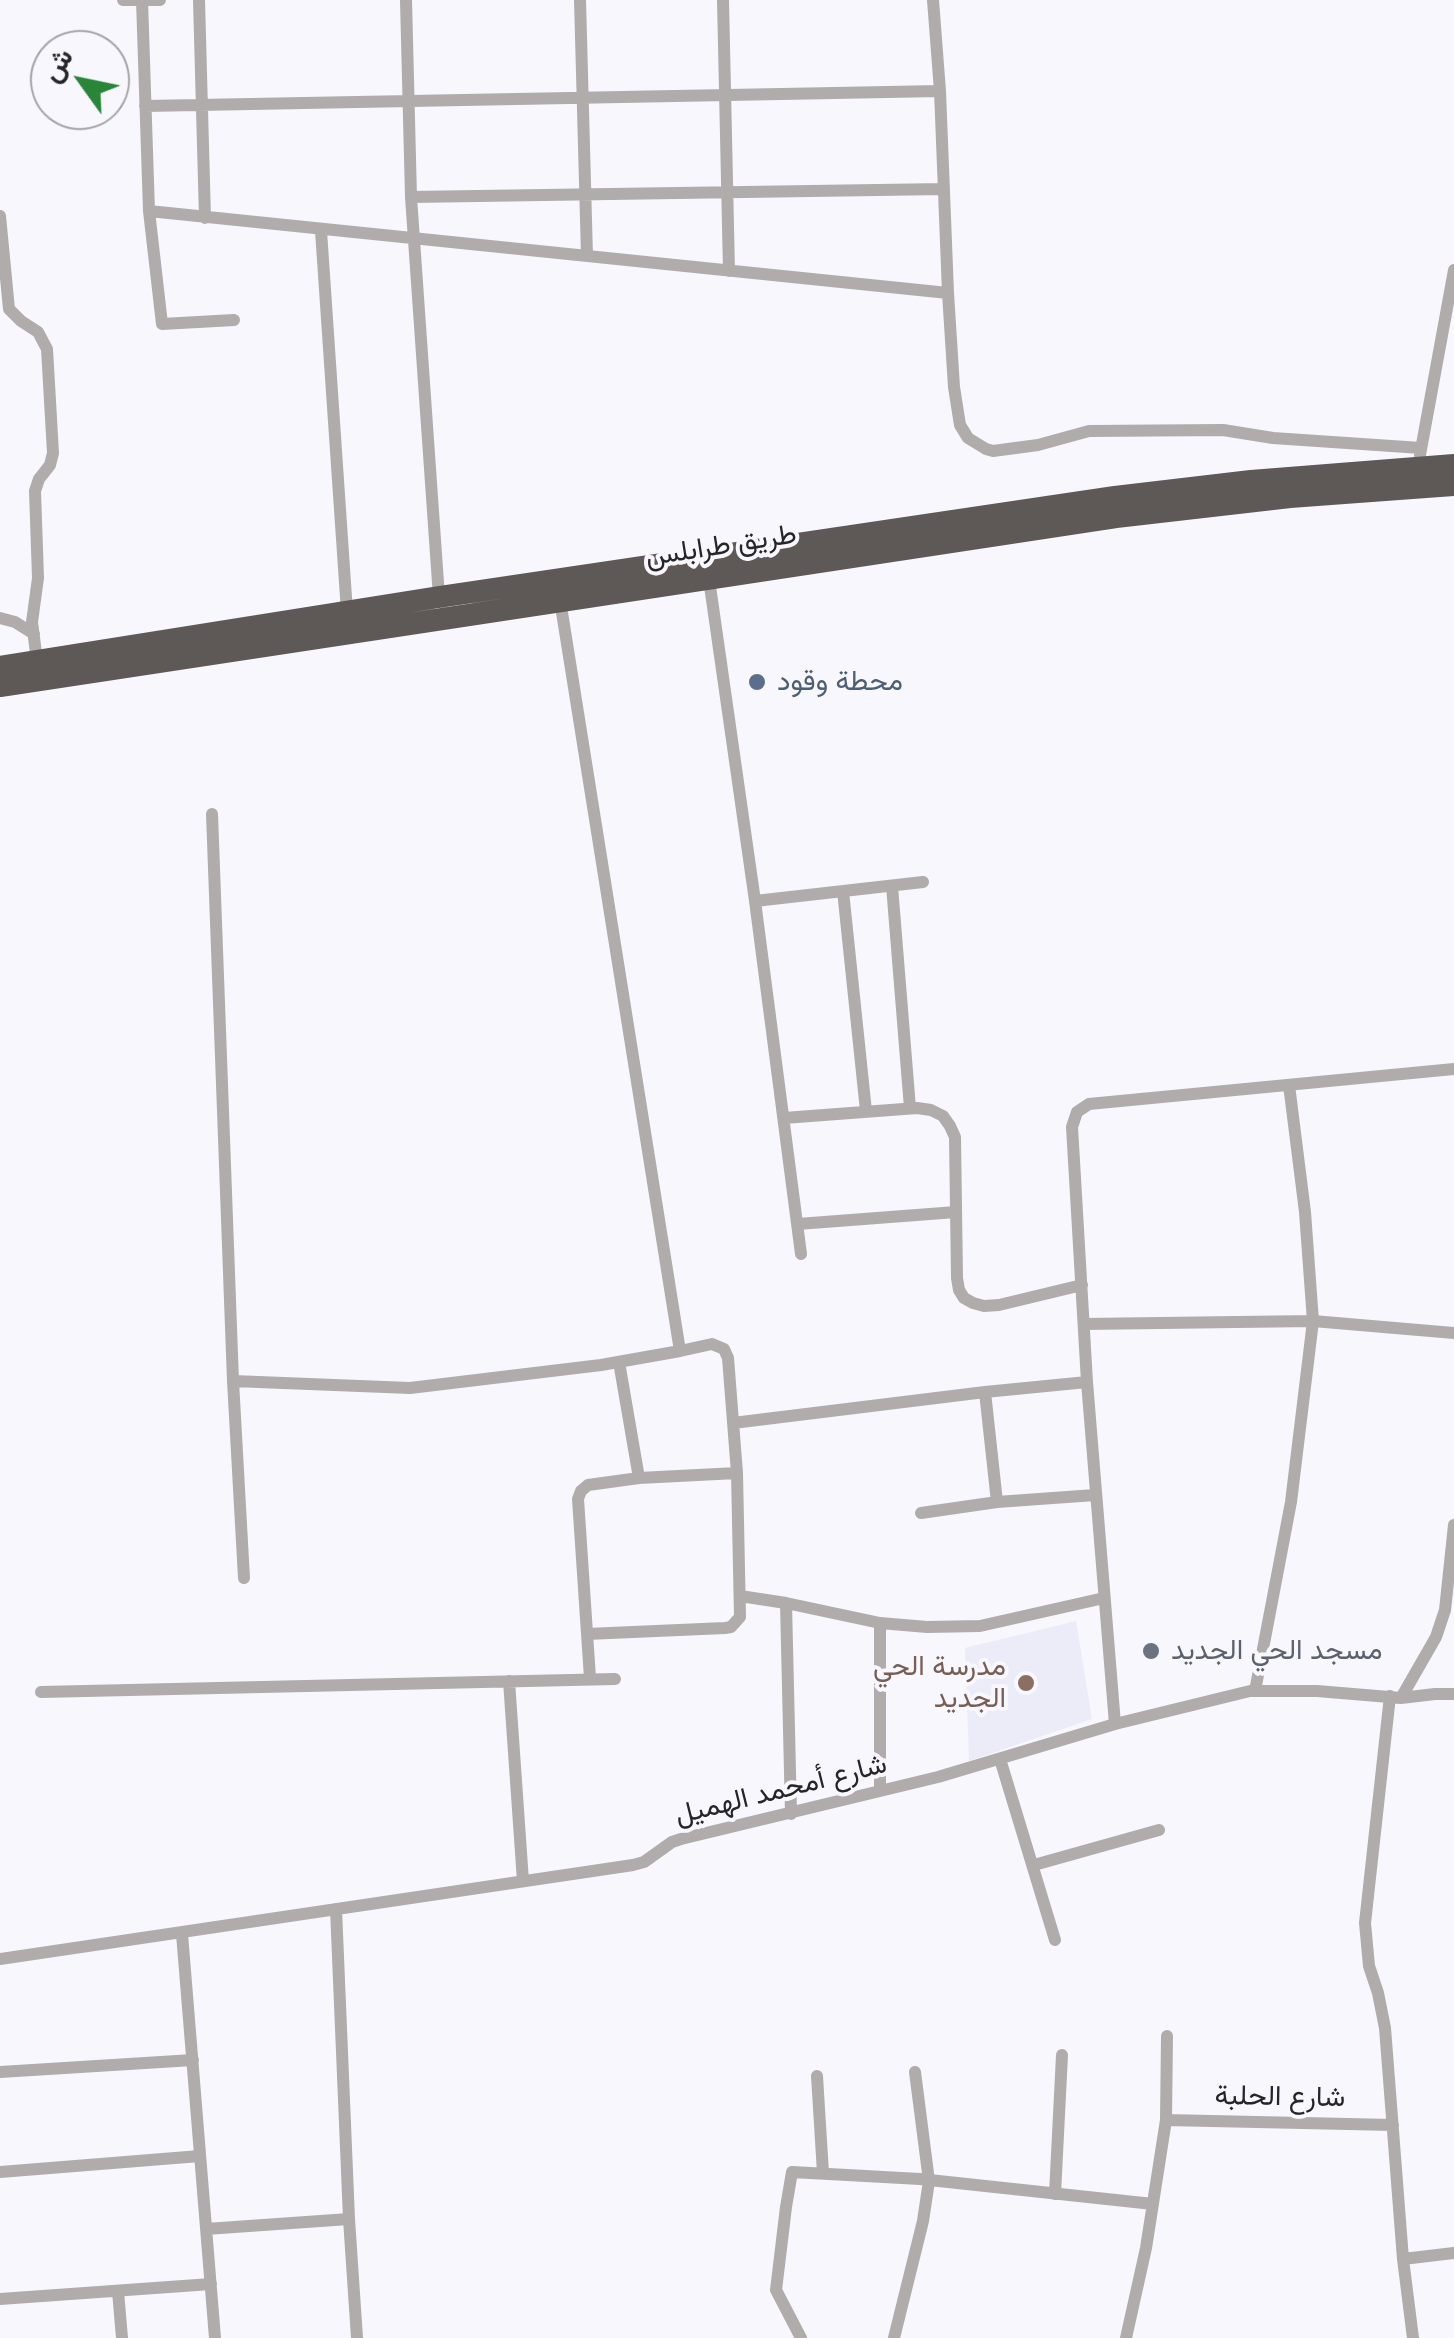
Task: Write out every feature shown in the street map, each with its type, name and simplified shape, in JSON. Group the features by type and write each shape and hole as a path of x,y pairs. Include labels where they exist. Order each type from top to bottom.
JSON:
{"highway":[{"path":"0,667 439,597 1115,497 1419,458 1454,465"},
{"name":"طريق طرابلس","path":"0,686 1116,517 1290,498 1454,486"}],"street":[{"path":"123,0 160,0"},
{"path":"142,0 148,211 162,324 234,320"},
{"path":"198,0 205,218"},
{"path":"406,0 411,197 439,597"},
{"path":"580,0 587,256"},
{"path":"723,0 728,271"},
{"path":"933,0 954,387 960,425 968,438 986,450 1038,445 1089,431 1204,430 1242,431 1419,458 1454,270"},
{"path":"145,106 940,90"},
{"path":"411,197 944,189"},
{"path":"148,211 948,294"},
{"path":"0,216 10,309 38,332 47,348 53,452 35,491 38,578 32,613 37,661"},
{"path":"321,230 347,612"},
{"path":"709,579 802,1254"},
{"path":"560,600 680,1351"},
{"path":"0,618 34,634"},
{"path":"212,814 244,1578"},
{"path":"755,901 923,882"},
{"path":"892,886 910,1108"},
{"path":"843,891 866,1112"},
{"path":"1115,1724 1087,1382 1072,1127 1076,1112 1089,1104 1454,1070"},
{"path":"1255,1691 1290,1502 1314,1320 1289,1085"},
{"path":"784,1118 910,1108 932,1110 943,1116 954,1137 959,1290 973,1303 984,1306 1082,1285"},
{"path":"798,1224 956,1212"},
{"path":"1084,1324 1314,1320 1454,1333"},
{"path":"233,1381 410,1388 719,1346 726,1353 733,1423 740,1617 725,1628 587,1634"},
{"path":"619,1362 638,1478"},
{"path":"733,1423 1087,1382"},
{"path":"985,1392 997,1502"},
{"path":"590,1678 579,1495 588,1485 736,1473"},
{"path":"921,1513 997,1502 1095,1495"},
{"path":"1413,2338 1385,2028 1369,1966 1364,1922 1395,1697 1436,1636 1444,1610 1454,1524"},
{"path":"740,1596 880,1623 928,1627 980,1626 1104,1598"},
{"path":"786,1603 791,1814"},
{"path":"880,1623 880,1790"},
{"path":"41,1692 615,1679"},
{"path":"510,1681 523,1881"},
{"name":"شارع أمحمد الهميل","path":"0,1960 633,1865 682,1839 938,1777 1231,1694 1454,1694"},
{"path":"1000,1759 1055,1940"},
{"path":"1034,1865 1159,1830"},
{"path":"336,1909 357,2338"},
{"path":"182,1934 215,2338"},
{"path":"1126,2338 1166,2120 1167,2036"},
{"path":"1055,2194 1062,2055"},
{"path":"0,2072 193,2060"},
{"path":"894,2338 923,2221 929,2180 915,2072"},
{"path":"817,2076 823,2174"},
{"name":"شارع الحلبة","path":"1166,2120 1392,2125"},
{"path":"0,2172 200,2156"},
{"path":"801,2338 776,2290 792,2172 929,2180 1153,2204"},
{"path":"206,2229 349,2219"},
{"path":"1404,2260 1454,2252"},
{"path":"0,2299 211,2284"},
{"path":"118,2291 122,2338"}],"shaded area":[{"name":"مدرسة الحي الجديد","path":"1076,1621 1092,1719 969,1761 965,1648"}],"place":[{"name":"محطة وقود","path":"757,682"},
{"name":"مسجد الحي الجديد","path":"1151,1651"},
{"name":"مدرسة الحي الجديد","path":"1026,1683"}]}
